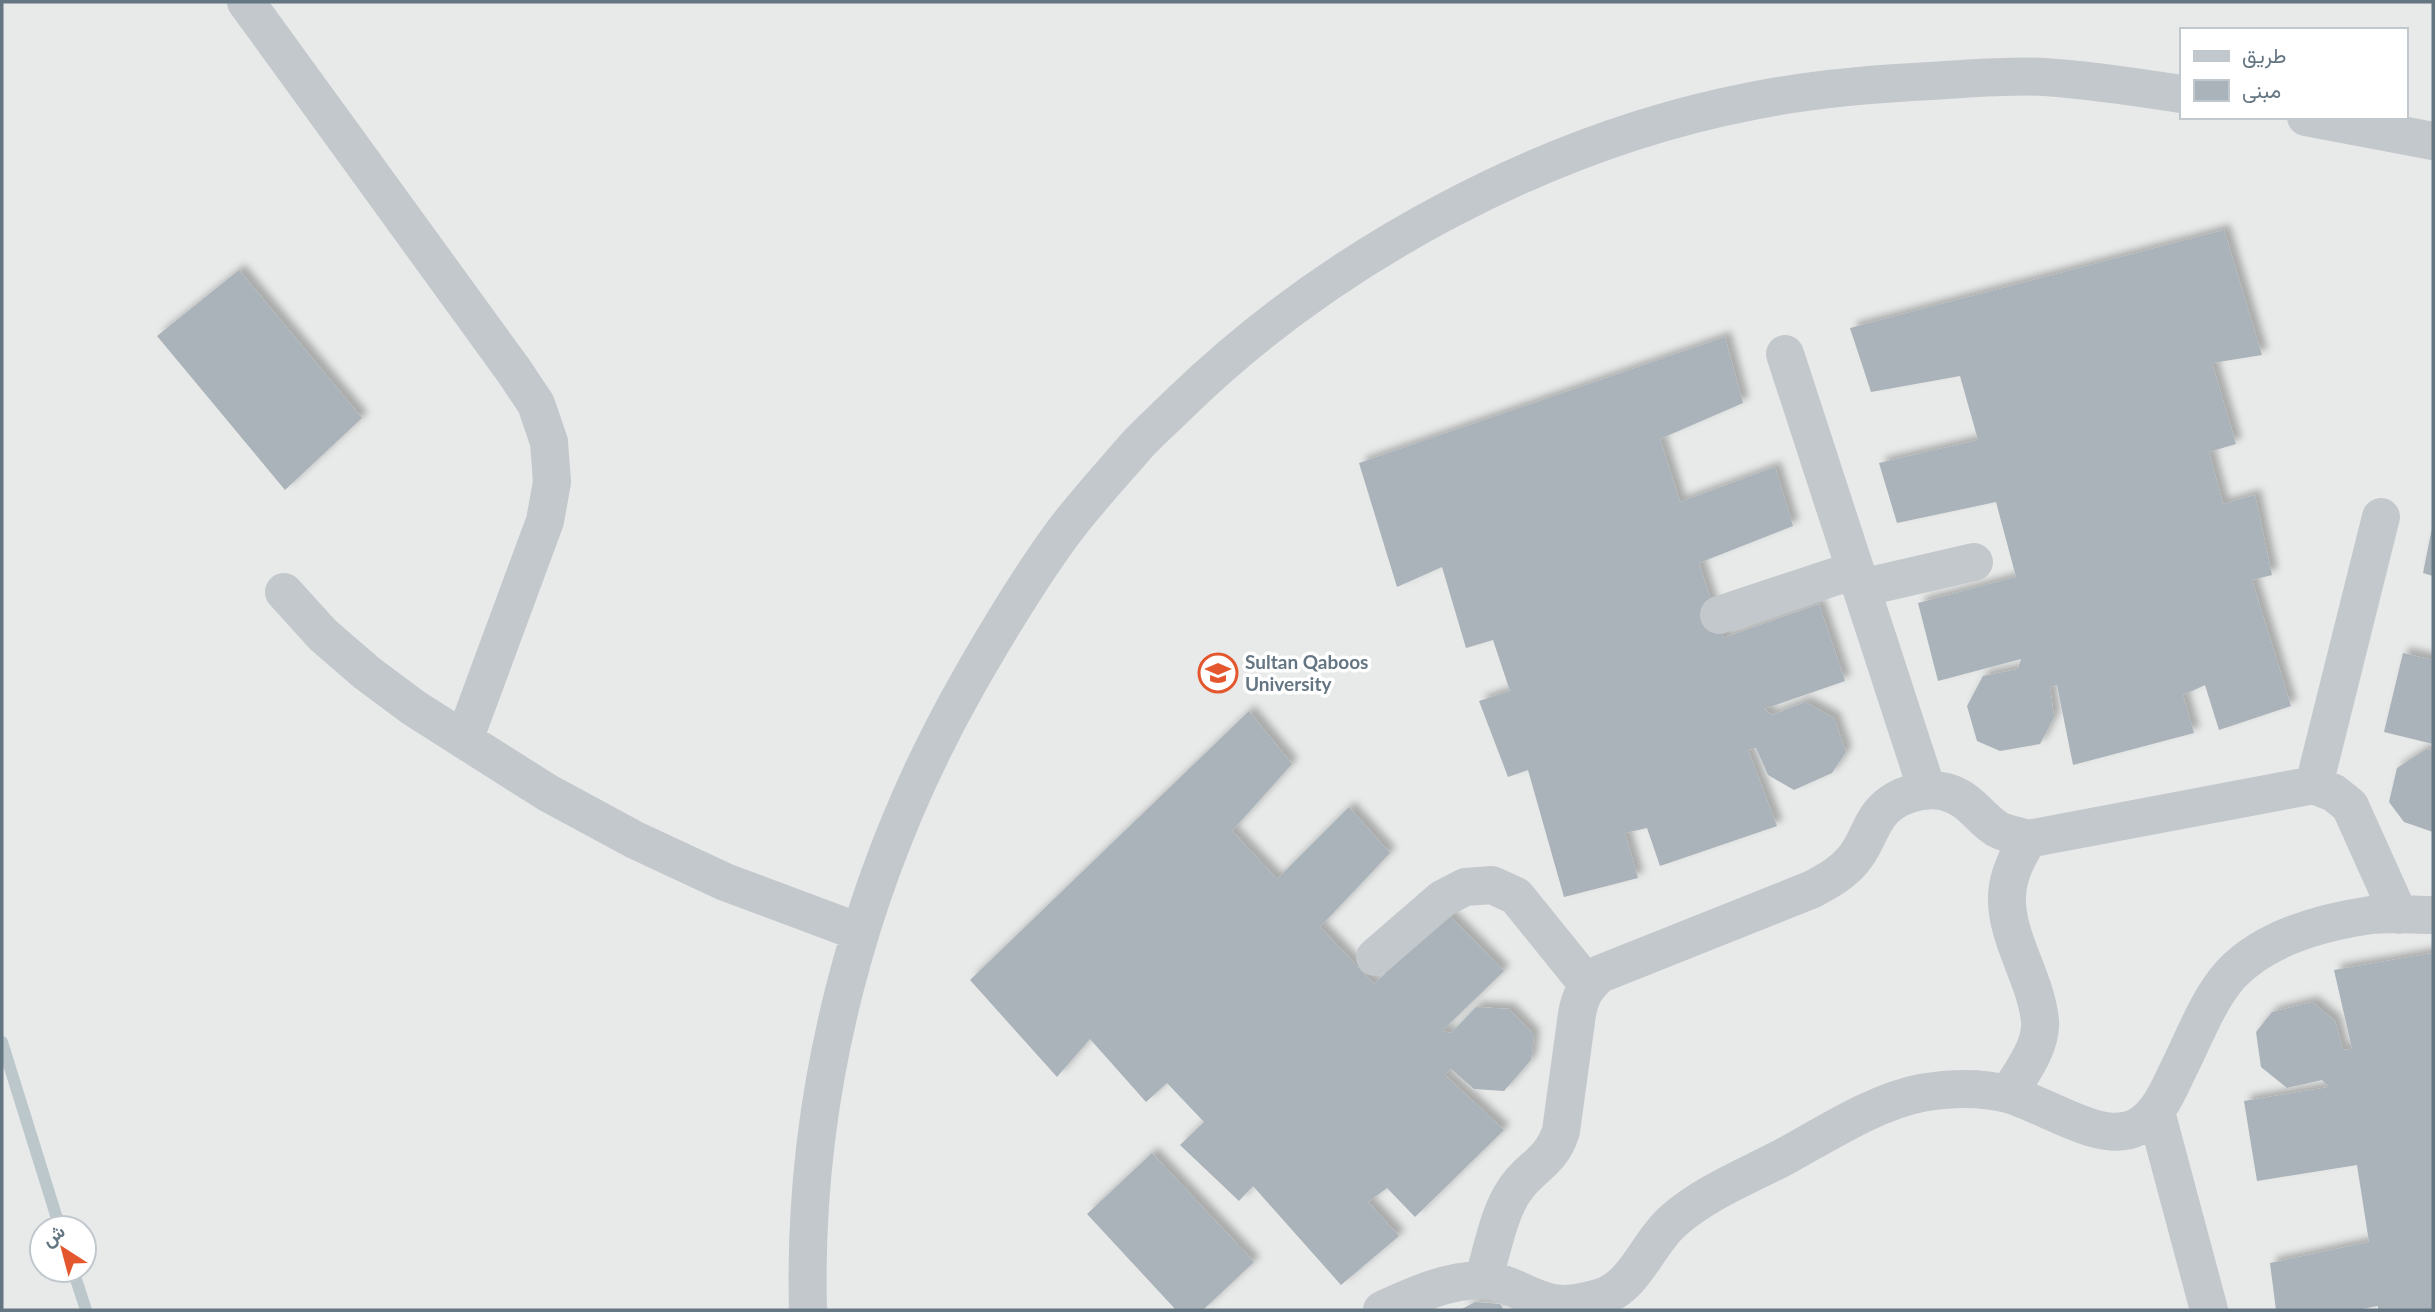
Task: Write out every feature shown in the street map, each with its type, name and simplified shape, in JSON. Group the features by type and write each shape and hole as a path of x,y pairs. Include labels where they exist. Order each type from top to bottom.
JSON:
{"lane":[{"path":"246,2 514,371 536,404 549,442 552,482 545,522 464,740"},
{"path":"808,1310 807,1274 815,1158 832,1044 859,932 897,828 943,727 997,632 1063,533 1140,442 1226,359 1319,287 1421,224 1528,173 1655,125 1750,101 1847,86 2042,77 2180,94"},
{"path":"2323,119 2431,132"},
{"path":"1785,354 1927,790"},
{"path":"2314,785 2381,517"},
{"path":"1719,615 1858,579 1974,562"},
{"path":"284,592 323,635 367,673 414,708 548,793 635,840 725,882 859,932"},
{"path":"1483,1280 1507,1201 1557,1144 1577,1014 1580,999 1588,985 1600,975 1813,889 1835,877 1860,850 1879,815 1900,797 1927,790 1961,797 1998,830 2028,839 2314,785 2334,793 2350,806 2416,915"},
{"path":"2008,1094 2031,1060 2041,1023 2032,986 2010,924 2007,895 2013,865 2028,839"},
{"path":"1375,957 1442,899 1465,887 1492,886 1516,896 1588,985"},
{"path":"1382,1310 1442,1286 1483,1280 1498,1282 1552,1303 1579,1304 1606,1296 1628,1280 1656,1239 1687,1209 1877,1108 1919,1093 1964,1088 2008,1094 2085,1126 2110,1133 2135,1128 2156,1112 2214,998 2229,976 2247,958 2269,944 2294,934 2373,915 2416,915"},
{"path":"2156,1112 2209,1310"}],"shaded area":[{"name":"Sultan Qaboos University","path":"2,2 2433,2 2433,1310 2,1310"}],"building":[{"path":"2224,230 2262,355 2212,363 2236,444 2209,452 2223,504 2255,495 2272,575 2252,580 2291,706 2219,730 2205,685 2183,695 2194,733 2073,765 2057,685 2050,687 2054,717 2040,744 2000,751 1977,741 1967,706 1983,676 2018,669 2021,659 1938,681 1918,603 2016,577 1996,502 1897,523 1879,463 1978,440 1960,376 1871,392 1850,328"},
{"path":"239,270 362,418 285,490 157,336"},
{"path":"1725,337 1743,403 1660,439 1680,502 1775,467 1793,526 1699,563 1723,638 1819,604 1845,681 1764,709 1772,715 1805,702 1834,718 1846,752 1832,773 1794,790 1768,775 1756,748 1748,750 1777,826 1660,866 1647,828 1625,833 1638,878 1564,897 1528,770 1508,777 1479,701 1510,691 1493,640 1466,648 1442,567 1397,587 1359,463"},
{"path":"2433,528 2433,576 2423,573"},
{"path":"2403,653 2433,660 2433,744 2384,732"},
{"path":"1249,711 1292,764 1232,831 1277,879 1349,807 1390,853 1320,927 1374,984 1447,913 1504,971 1442,1031 1451,1033 1476,1007 1509,1009 1534,1035 1531,1060 1504,1091 1474,1089 1451,1069 1445,1075 1504,1130 1415,1217 1387,1188 1368,1202 1399,1236 1341,1285 1253,1186 1239,1201 1180,1145 1204,1122 1167,1083 1146,1102 1090,1039 1057,1077 970,980"},
{"path":"2426,749 2433,751 2433,832 2404,822 2389,802 2397,768"},
{"path":"2433,953 2433,1310 2378,1310 2378,1306 2356,1310 2276,1310 2270,1263 2369,1242 2357,1165 2257,1181 2244,1101 2329,1087 2322,1080 2287,1088 2261,1067 2256,1032 2272,1012 2312,1002 2335,1021 2343,1050 2352,1049 2334,970"},
{"path":"1152,1153 1254,1262 1203,1310 1176,1310 1087,1214"},
{"path":"1475,1302 1500,1304 1504,1310 1460,1310"}],"waterway":[{"path":"2,1042 56,1214"},
{"path":"78,1284 86,1310"}],"place":[{"name":"Sultan Qaboos University","path":"1218,673"}]}
